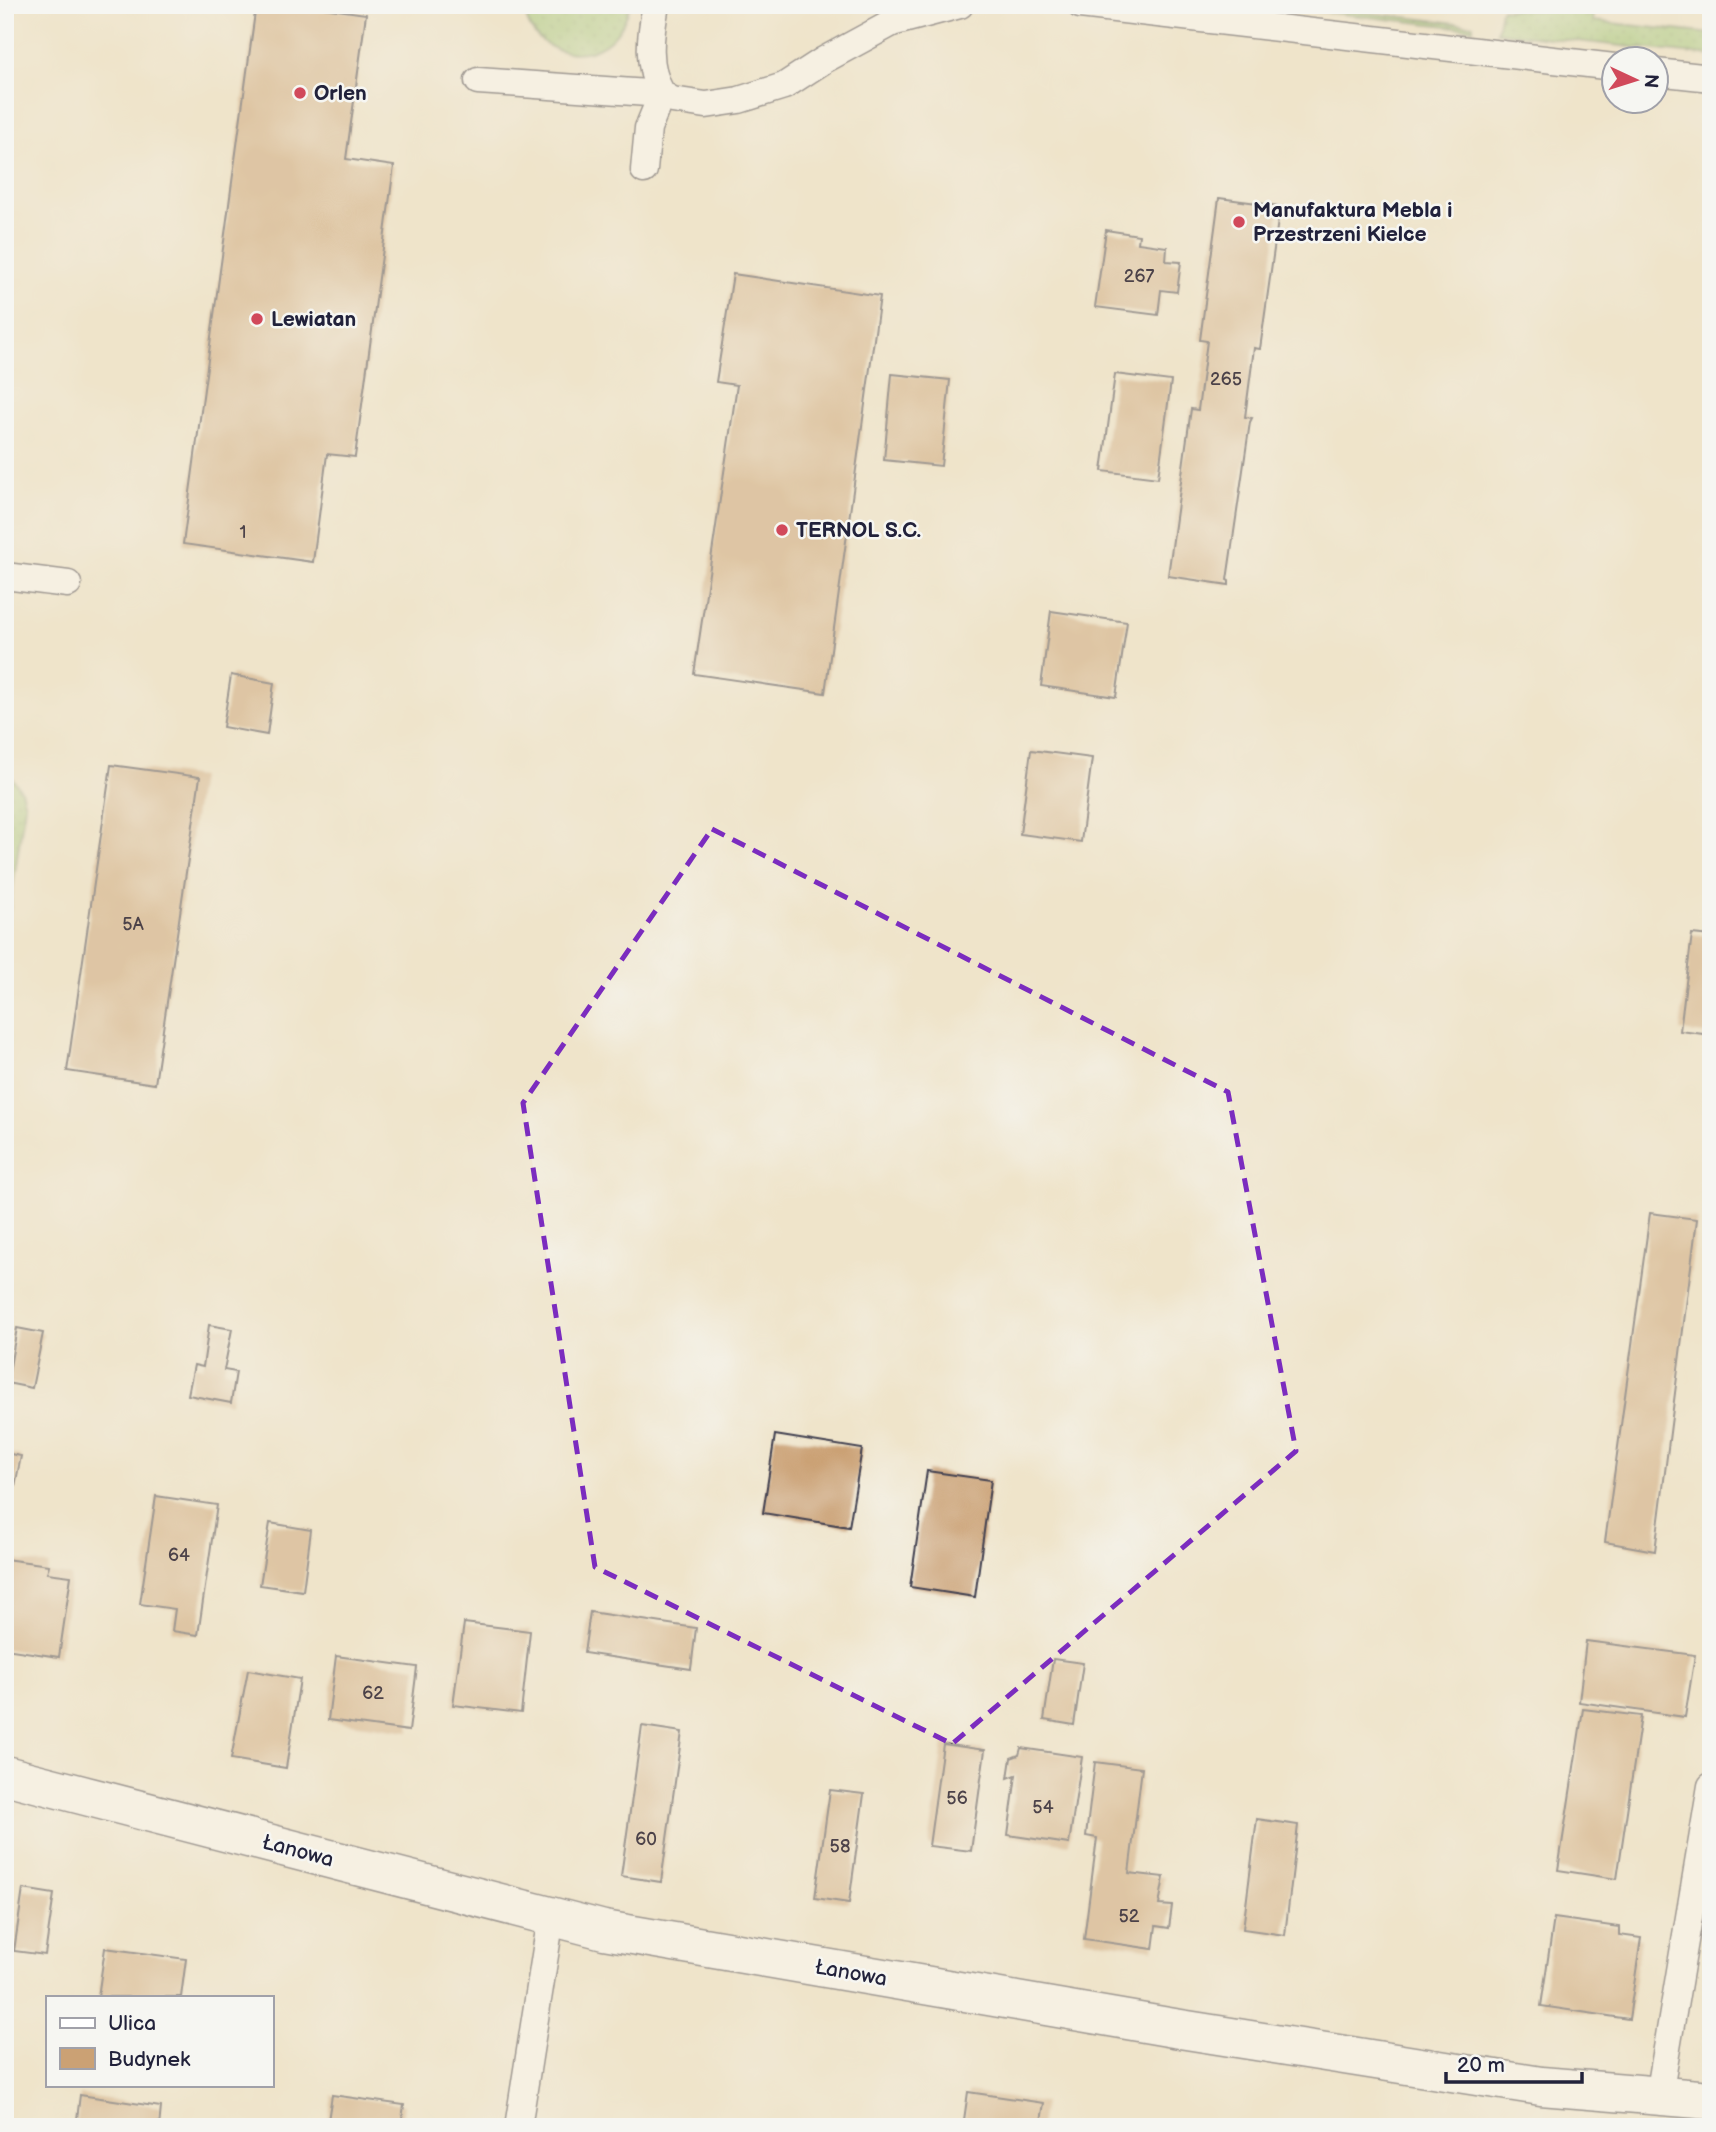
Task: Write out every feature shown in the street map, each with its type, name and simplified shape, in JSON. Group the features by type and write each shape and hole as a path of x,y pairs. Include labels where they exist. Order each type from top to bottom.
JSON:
{"street":[{"name":"Łanowa","path":"5,1775 604,1930 1188,2030 1541,2086 1711,2100"}],"lane":[{"path":"656,5 650,55 654,80 662,94"},
{"path":"478,81 662,94 672,100 706,105 739,100 784,86 824,60 892,23 960,5"},
{"path":"1080,5 1600,65"},
{"path":"1670,73 1711,78"},
{"path":"644,170 648,128 662,94"},
{"path":"5,576 68,584"},
{"path":"1659,2096 1711,1786"},
{"path":"518,2127 551,1917"}],"highlighted area":[{"path":"712,829 1228,1092 1296,1451 952,1744 595,1567 523,1103"}],"green space":[{"path":"526,5 630,5 620,29 605,44 587,52 569,52 551,47 537,37 528,22"},
{"path":"1262,5 1299,5 1473,25 1473,29"},
{"path":"1501,9 1561,11 1593,15 1593,21 1711,34 1711,56 1670,51 1670,46 1622,46 1497,32"},
{"path":"5,769 21,790 25,805 5,939"}],"building":[{"path":"256,5 302,5 366,14 346,159 394,166 355,457 327,454 313,562 183,544"},
{"path":"1303,5 1333,5 1332,10"},
{"path":"1219,198 1280,206 1260,349 1254,348 1245,417 1252,418 1227,580 1229,585 1168,576 1191,409 1198,410 1207,341 1200,340"},
{"path":"1106,230 1139,235 1138,243 1167,247 1166,261 1181,262 1177,292 1161,290 1158,315 1095,307"},
{"name":"TERNOL S.C.","path":"733,274 880,296 825,693 694,674 737,385 716,382"},
{"path":"892,374 950,380 941,466 884,460"},
{"path":"1115,374 1171,381 1158,478 1102,471"},
{"path":"1051,611 1127,622 1116,697 1041,686"},
{"path":"231,675 274,683 267,735 223,727"},
{"path":"1031,750 1092,758 1081,842 1020,834"},
{"path":"111,765 200,777 155,1084 67,1071"},
{"path":"1692,934 1711,936 1711,1035 1680,1031"},
{"path":"1650,1213 1697,1219 1655,1551 1605,1542"},
{"path":"209,1325 232,1329 224,1370 236,1372 231,1403 188,1395 194,1365 203,1367"},
{"path":"17,1328 43,1333 32,1388 7,1383"},
{"path":"775,1435 862,1449 849,1527 763,1513"},
{"path":"5,1453 21,1456 14,1491 5,1489"},
{"path":"927,1471 991,1480 975,1597 910,1587"},
{"path":"156,1496 217,1505 198,1635 172,1631 175,1609 140,1604"},
{"path":"270,1523 311,1530 303,1591 260,1585"},
{"path":"5,1559 49,1565 47,1573 71,1576 59,1657 5,1649"},
{"path":"590,1612 696,1628 691,1669 584,1653"},
{"path":"464,1623 530,1631 521,1713 453,1705"},
{"path":"1586,1641 1695,1655 1685,1717 1579,1702"},
{"path":"336,1656 417,1667 409,1731 328,1720"},
{"path":"1053,1659 1083,1663 1074,1725 1044,1720"},
{"path":"248,1670 300,1679 286,1768 231,1759"},
{"path":"1583,1709 1641,1716 1617,1879 1558,1870"},
{"path":"642,1726 682,1732 661,1882 621,1876"},
{"path":"943,1744 985,1750 971,1851 929,1846"},
{"path":"1021,1748 1082,1757 1069,1844 1008,1835 1016,1775 1008,1778 1011,1758 1019,1755"},
{"path":"1095,1762 1142,1768 1129,1873 1164,1877 1159,1905 1172,1906 1169,1928 1156,1926 1153,1949 1084,1939 1097,1838 1086,1836"},
{"path":"830,1790 864,1794 849,1903 815,1898"},
{"path":"1257,1819 1298,1825 1285,1935 1243,1929"},
{"path":"23,1889 54,1894 45,1955 14,1951"},
{"path":"1554,1918 1619,1927 1619,1935 1641,1938 1629,2019 1541,2006"},
{"path":"105,1948 186,1959 181,1996 98,1996"},
{"path":"968,2092 1044,2103 1040,2127 963,2127"},
{"path":"80,2095 161,2107 159,2127 76,2127"},
{"path":"332,2095 404,2105 401,2127 327,2127"}],"place":[{"name":"Orlen","path":"300,93"},
{"name":"Manufaktura Mebla i Przestrzeni Kielce","path":"1239,222"},
{"name":"Lewiatan","path":"257,319"},
{"name":"TERNOL S.C.","path":"782,530"}]}
